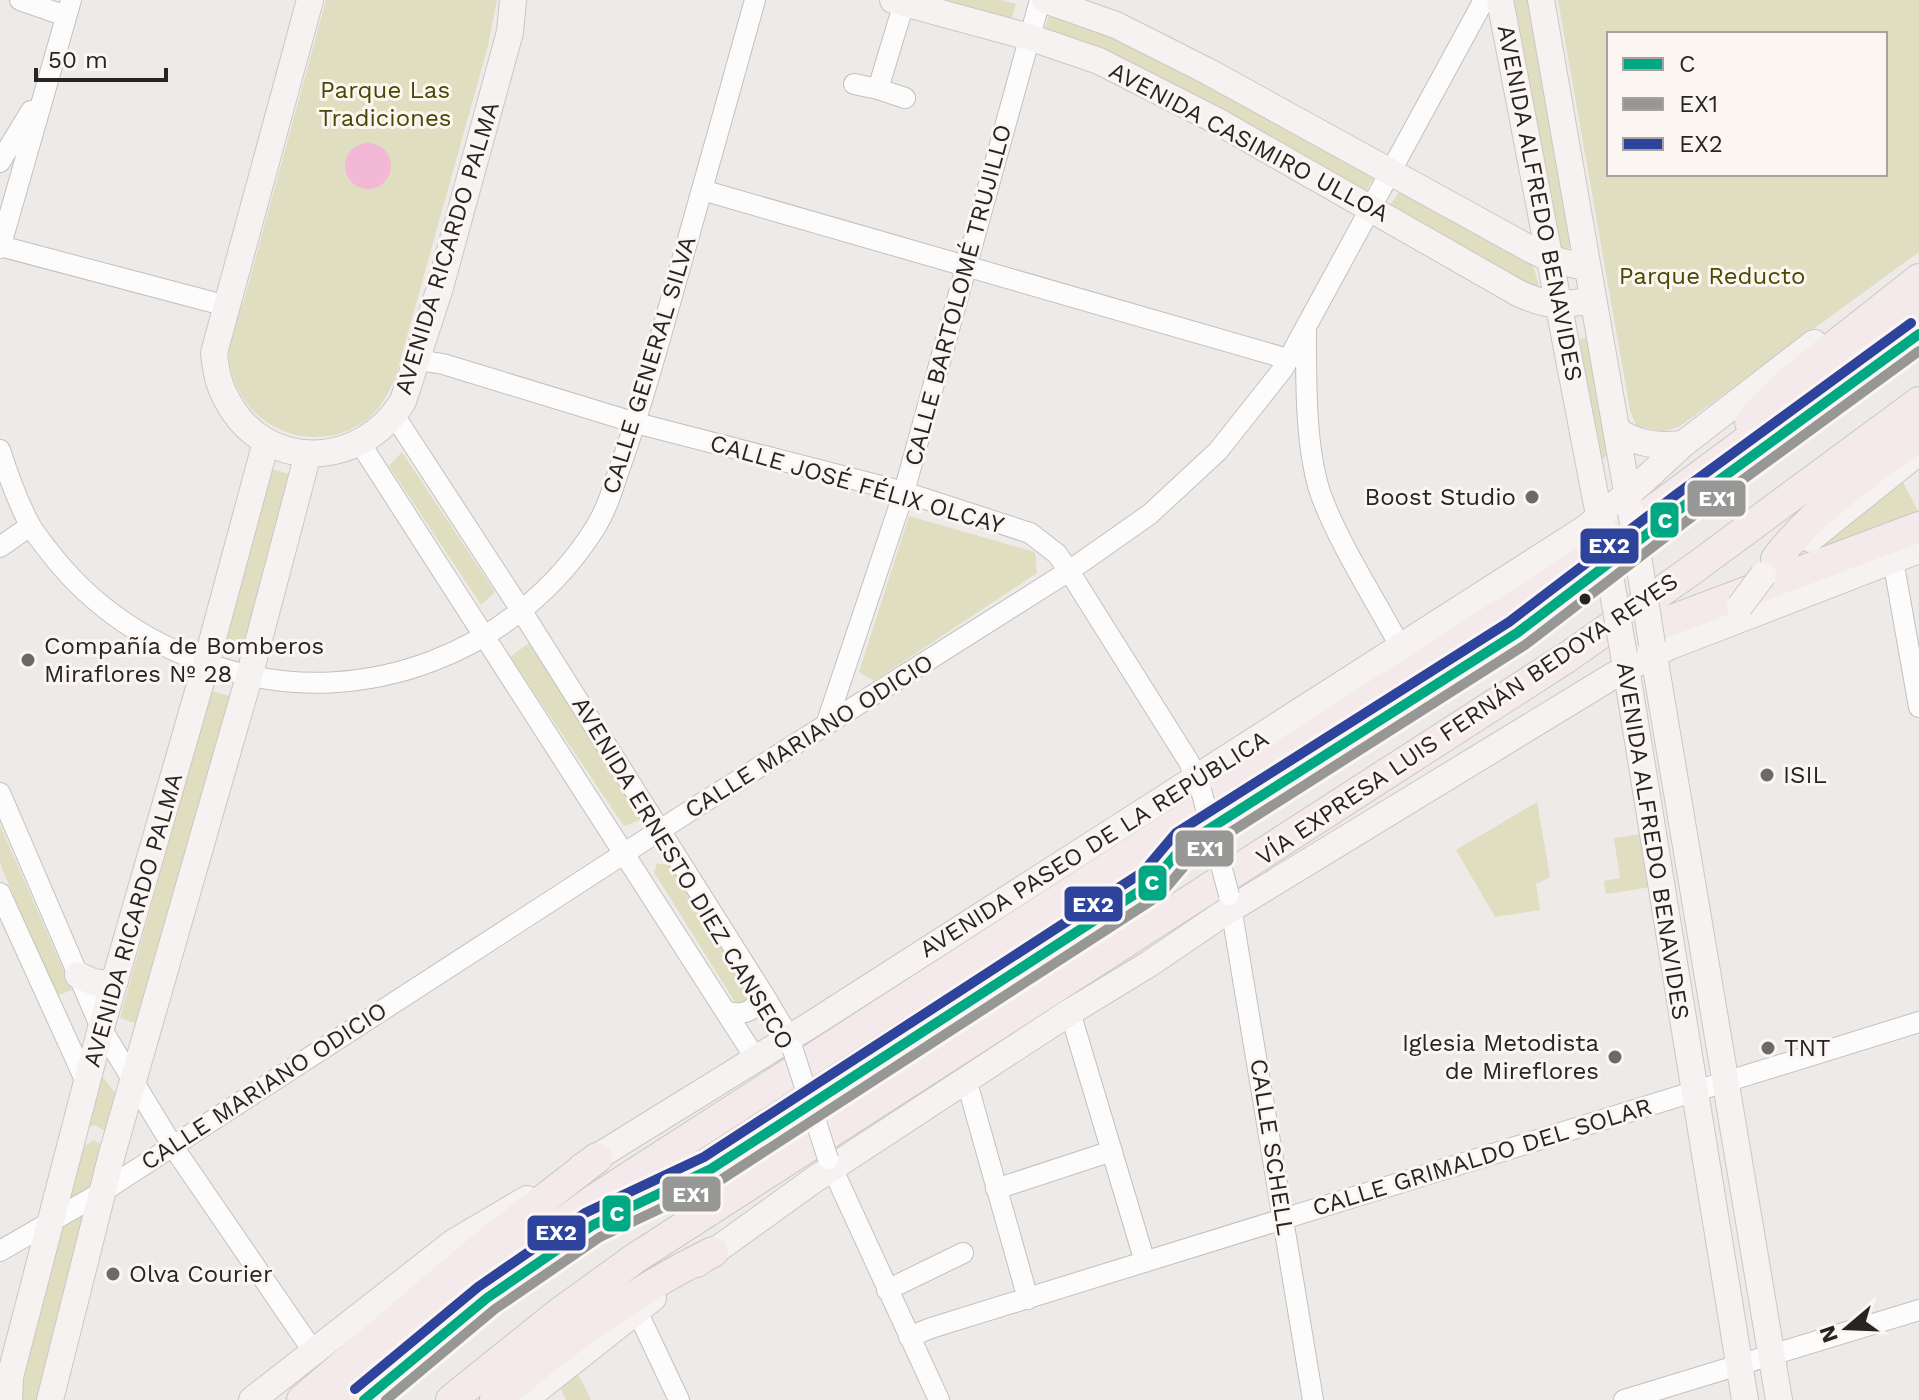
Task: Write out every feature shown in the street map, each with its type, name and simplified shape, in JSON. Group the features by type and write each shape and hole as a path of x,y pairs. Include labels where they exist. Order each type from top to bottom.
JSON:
{"highway":[{"path":"1706,473 1752,419 1795,377 1919,279"},
{"path":"340,1400 499,1269 598,1197 1510,611 1706,473 1919,313"},
{"name":"VÍA EXPRESA LUIS FERNÁN BEDOYA REYES","path":"451,1400 536,1331 634,1259 1566,658 1689,572 1919,402"},
{"path":"1770,567 1821,509 1917,448"},
{"path":"1566,658 1919,527"},
{"path":"302,1400 481,1248 597,1158"},
{"path":"495,1400 601,1316 661,1278 713,1252"}],"main road":[{"name":"AVENIDA RICARDO PALMA","path":"310,0 214,353 217,377 227,401 241,421 266,442 308,454 337,451 360,443 394,415 406,392 418,360 510,32 522,0"},
{"name":"AVENIDA RICARDO PALMA","path":"510,32 513,0"},
{"name":"AVENIDA CASIMIRO ULLOA","path":"1042,0 1129,32 1209,72 1551,259 1587,268"},
{"name":"AVENIDA ALFREDO BENAVIDES","path":"1500,0 1601,524 1745,1400"},
{"name":"AVENIDA ALFREDO BENAVIDES","path":"1541,0 1629,503 1779,1400"},
{"name":"AVENIDA CASIMIRO ULLOA","path":"898,2 1029,37 1099,61 1217,121 1518,293 1560,307"},
{"name":"AVENIDA PASEO DE LA REPÚBLICA","path":"252,1400 454,1242 756,1059 791,1044 1200,784 1401,648 1601,524 1629,503 1683,444 1919,264"},
{"path":"1560,307 1592,300"},
{"path":"1616,430 1650,444 1683,444"},
{"name":"AVENIDA RICARDO PALMA","path":"9,1400 10,1377 101,1028 206,664 266,442"},
{"path":"1917,448 1919,484"},
{"name":"AVENIDA RICARDO PALMA","path":"50,1400 112,1154 249,677 308,454"},
{"path":"524,1400 829,1164 1149,964 1231,901 1625,662 1734,614 1919,550"},
{"path":"1734,614 1770,567"},
{"path":"78,975 93,983 115,981"},
{"path":"73,1141 80,1133 97,1132 109,1143 112,1154"},
{"path":"24,1322 36,1318 50,1320 66,1335"}],"street":[{"path":"20,0 69,8 0,247 227,306"},
{"name":"CALLE GENERAL SILVA","path":"0,450 30,526 86,593 121,621 171,651 249,677 303,683 366,680 404,672 446,657 484,636 521,610 553,581 596,527 606,508 636,423 755,0"},
{"name":"CALLE BARTOLOMÉ TRUJILLO","path":"826,725 904,492 1029,37 1042,0"},
{"name":"CALLE MARIANO ODICIO","path":"0,1251 102,1192 1069,571 1150,514 1218,451 1254,408 1288,359 1484,0"},
{"path":"878,89 898,2"},
{"path":"854,84 905,98"},
{"path":"0,162 45,88"},
{"path":"702,190 1288,359"},
{"path":"1306,330 1312,454 1321,494 1401,648"},
{"name":"CALLE JOSÉ FÉLIX OLCAY","path":"418,360 443,364 636,423 904,492 1030,533 1057,554 1069,571 1200,784 1231,901"},
{"name":"AVENIDA ERNESTO DIEZ CANSECO","path":"394,415 521,610 762,992 791,1044 829,1164 939,1400"},
{"name":"AVENIDA ERNESTO DIEZ CANSECO","path":"360,443 756,1059"},
{"path":"0,547 30,526"},
{"path":"1893,560 1919,707"},
{"path":"843,669 851,692 859,698 868,699"},
{"path":"0,793 101,1028 172,1145 313,1351"},
{"path":"0,893 5,919 87,1084"},
{"name":"CALLE SCHELL","path":"1231,901 1313,1400"},
{"path":"725,1011 734,1014 749,1012 756,1007 762,992"},
{"path":"1070,1012 1145,1262"},
{"name":"CALLE GRIMALDO DEL SOLAR","path":"909,1337 1919,1022"},
{"path":"966,1079 1028,1299"},
{"path":"996,1189 1112,1151"},
{"path":"887,1290 963,1253"},
{"path":"1624,1400 1919,1310"},
{"path":"637,1311 679,1400"}],"green space":[{"name":"Parque Las Tradiciones","path":"326,0 497,0 488,46 395,379 382,404 368,419 341,433 319,437 297,435 276,428 258,416 244,399 234,379 229,349"},
{"path":"913,0 1001,0 1016,4 1009,27"},
{"path":"1509,0 1532,0 1575,241 1566,251 1555,243"},
{"name":"Parque Reducto","path":"1558,0 1919,0 1919,252 1679,427 1660,432 1636,425 1630,410"},
{"path":"1055,14 1151,50 1376,174 1365,193 1045,30 1048,17"},
{"path":"1400,190 1533,265 1539,286 1529,289 1389,207"},
{"path":"1589,336 1610,452 1598,463 1577,341"},
{"path":"402,452 495,592 481,605 389,466"},
{"path":"271,469 293,475 245,653 224,646"},
{"path":"1903,482 1919,513 1809,556"},
{"path":"909,516 1035,552 1037,573 874,681 859,672"},
{"path":"529,643 643,819 624,826 510,657"},
{"path":"211,691 233,697 140,1025 120,1018"},
{"path":"1537,802 1550,877 1536,884 1540,910 1495,917 1456,850"},
{"path":"0,825 72,990 54,997 0,863"},
{"path":"1642,834 1650,887 1606,894 1604,881 1620,878 1614,838"},
{"path":"657,864 671,864 765,1014 748,1023 654,872"},
{"path":"104,1078 120,1100 113,1136 95,1125 87,1127 101,1079"},
{"path":"94,1140 102,1146 95,1191 66,1201 81,1148"},
{"path":"91,1208 44,1400 22,1400 26,1349 57,1231"},
{"path":"637,1214 517,1301 403,1391 397,1383 483,1314 594,1233"},
{"path":"578,1374 591,1400 566,1400 558,1384"}],"shaded area":[{"path":"368,143 384,150 391,166 384,182 368,189 352,182 345,166 352,150"}],"transit line":[{"name":"EX2","path":"355,1389 478,1287 585,1213 704,1157 1143,872 1176,833 1509,622 1677,494 1911,323"},
{"name":"C","path":"364,1400 487,1298 593,1225 711,1169 1152,883 1184,845 1517,633 1685,505 1919,334"},
{"name":"EX1","path":"386,1400 495,1309 600,1237 719,1181 1160,895 1193,856 1525,645 1693,516 1919,351"}],"place":[{"name":"Boost Studio","path":"1532,497"},
{"name":"Compañía de Bomberos Miraflores Nº 28","path":"28,660"},
{"name":"ISIL","path":"1767,775"},
{"name":"TNT","path":"1768,1048"},
{"name":"Iglesia Metodista de Mireflores","path":"1615,1057"},
{"name":"Olva Courier","path":"113,1274"}]}
